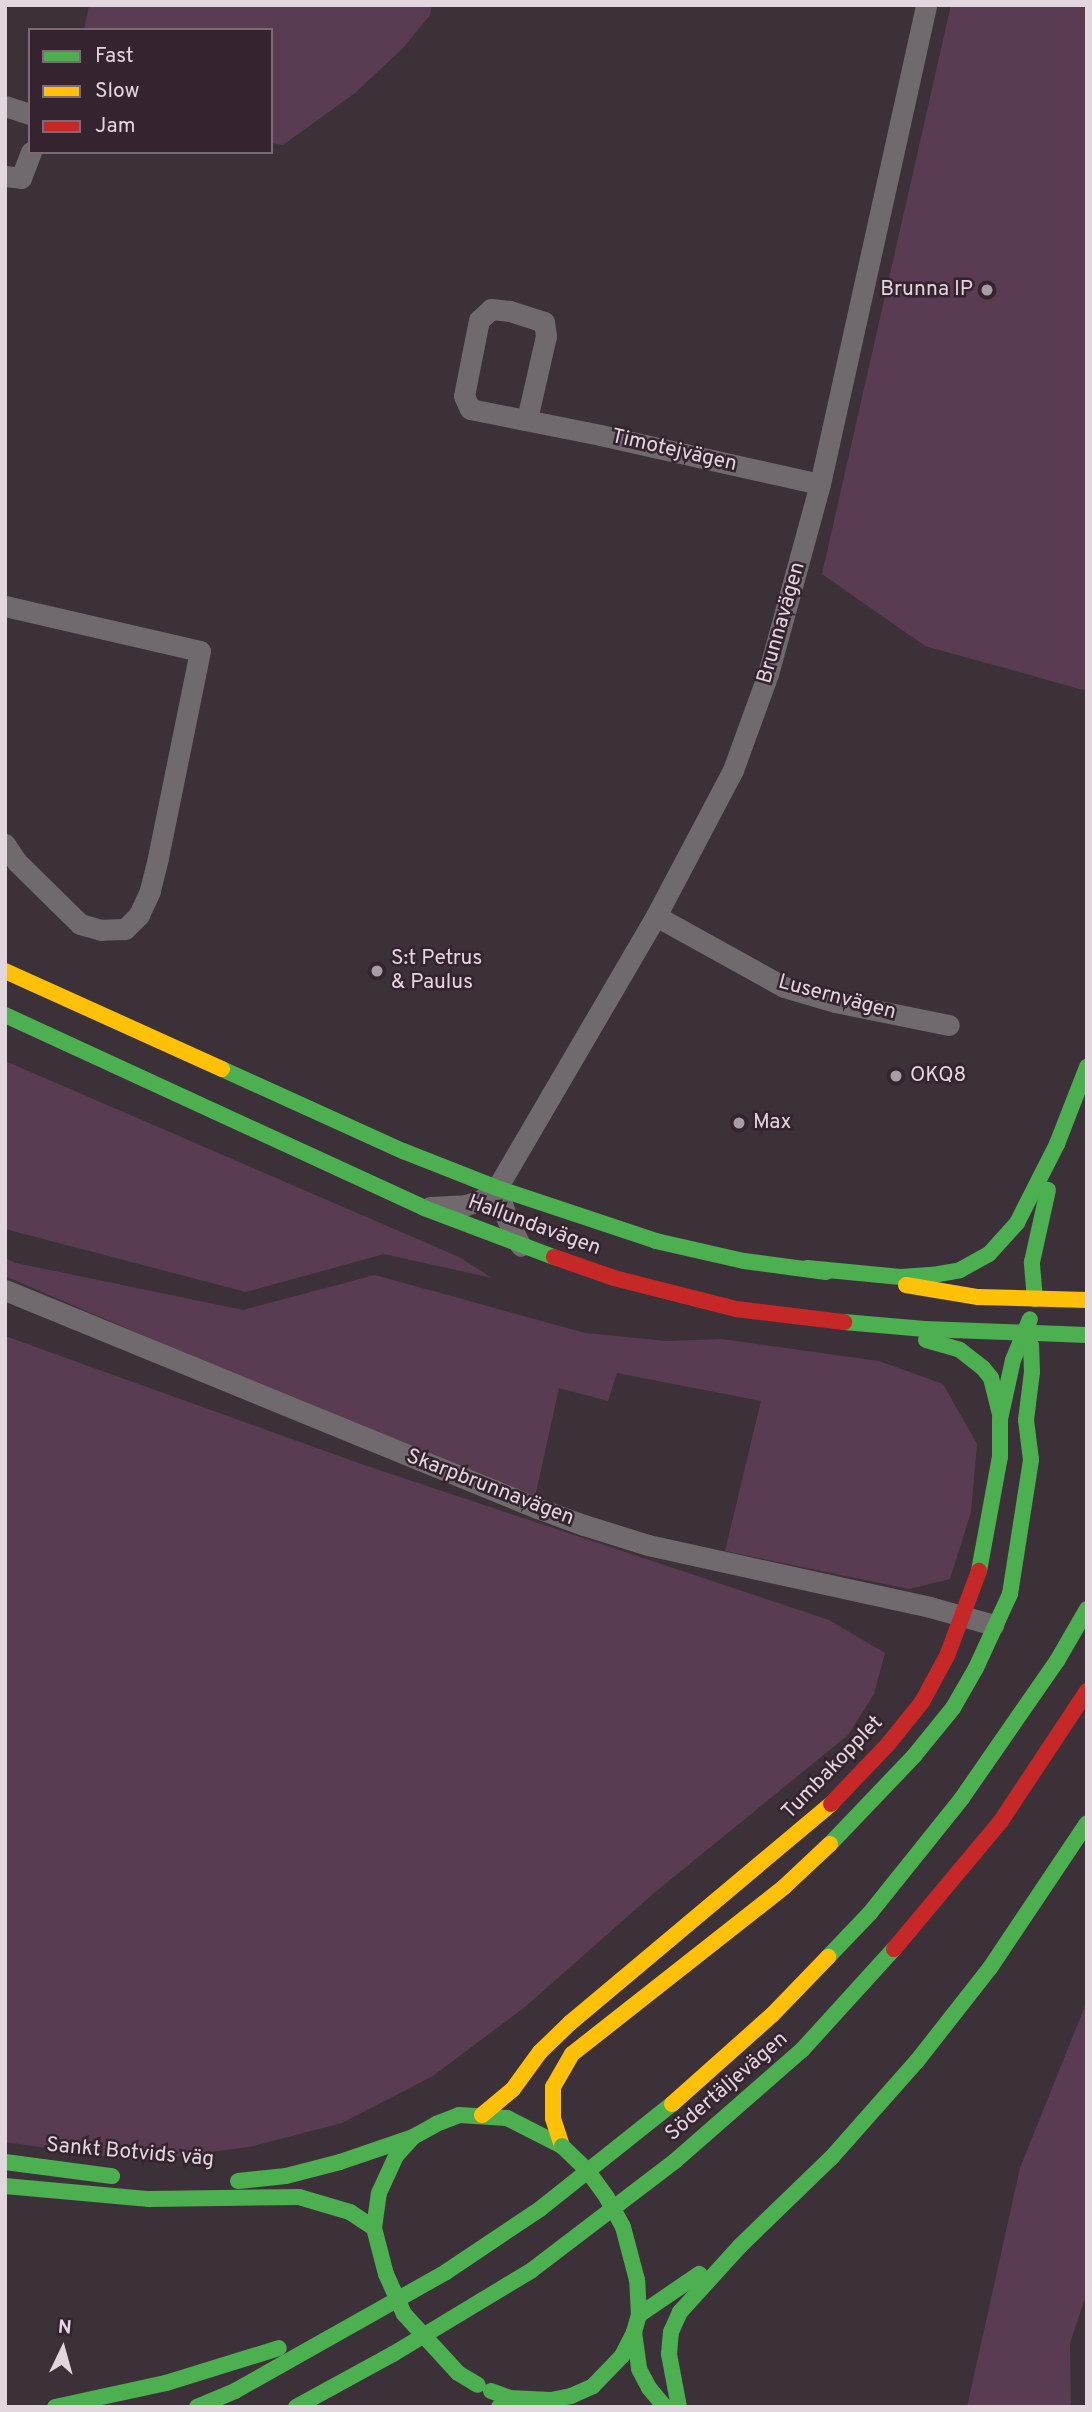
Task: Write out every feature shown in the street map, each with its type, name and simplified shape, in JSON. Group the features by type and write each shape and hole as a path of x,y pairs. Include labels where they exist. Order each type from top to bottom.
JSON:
{"main road":[{"name":"Hallundavägen","path":"5,971 403,1151 497,1188 656,1241 744,1261 807,1268 978,1297 1087,1300"},
{"name":"Hallundavägen","path":"5,1015 424,1208 521,1246 675,1294 736,1309 812,1320 1026,1334 1087,1335"},
{"path":"807,1268 901,1277 960,1270 989,1254 1017,1223 1057,1144 1087,1067"},
{"name":"Tumbakopplet","path":"482,2115 513,2089 540,2052 570,2023 771,1858 862,1773 922,1702 965,1616 978,1574 1000,1457 1000,1419 1013,1360 1026,1334 1035,1299 1032,1262 1057,1144"},
{"path":"812,1320 942,1342 960,1350 973,1358 991,1378 1000,1419"},
{"name":"Tumbakopplet","path":"1026,1334 1031,1346 1032,1372 1026,1420 1031,1460"},
{"path":"1058,1353 1065,1345 1087,1335"},
{"name":"Tumbakopplet","path":"562,2146 553,2118 552,2087 572,2054 784,1887 828,1847 914,1755 953,1708 976,1668 1010,1594 1049,1367"},
{"path":"197,2407 235,2391 446,2272 540,2208 695,2085 772,2015 870,1913 961,1798 1057,1661 1087,1609"},
{"name":"Södertäljevägen","path":"296,2407 393,2354 532,2270 675,2161 802,2050 923,1918 992,1832 1087,1691"},
{"path":"679,2407 669,2354 671,2332 680,2312 740,2246 832,2157 917,2061 990,1968 1087,1823"},
{"name":"Sankt Botvids väg","path":"184,2182 231,2182 286,2176 340,2162 413,2137 459,2115 482,2115"},
{"path":"413,2137 396,2156 385,2175 374,2228 386,2274 404,2314 430,2346 458,2373 504,2402 551,2400 571,2396 593,2386 610,2371 622,2356 634,2332 639,2315 637,2280 623,2227 587,2170 562,2146 524,2124 482,2115"},
{"name":"Sankt Botvids väg","path":"5,2162 132,2178"},
{"name":"Sankt Botvids väg","path":"5,2186 149,2199 299,2197 350,2212 374,2228"},
{"path":"639,2315 740,2246"},
{"path":"55,2407 166,2383 361,2322"},
{"path":"634,2332 639,2369 649,2388 665,2407"},
{"path":"571,2396 593,2403"}],"street":[{"name":"Brunnavägen","path":"497,1188 656,916 733,769 768,674 820,484 926,5"},
{"path":"5,106 28,113"},
{"path":"5,176 21,177 30,154"},
{"name":"Timotejvägen","path":"527,419 546,336 544,322 491,309 479,320 464,396 470,410 514,420 527,419 820,484"},
{"path":"5,606 201,651 150,891 139,915 125,929 101,930 80,923 45,891 5,844"},
{"name":"Lusernvägen","path":"656,916 784,987 835,1002 949,1025"},
{"path":"424,1208 466,1205 481,1200 497,1188 507,1219 521,1246"},
{"name":"Skarpbrunnavägen","path":"5,1290 485,1488 584,1525 648,1545 965,1616 994,1625"}],"shaded area":[{"path":"89,5 432,5 430,15 403,48 355,93 283,145 273,143 273,28 84,28"},
{"name":"Brunna IP","path":"951,5 1087,5 1087,691 925,646 822,574"},
{"path":"5,1061 459,1257 492,1278 384,1254 246,1292 5,1229"},
{"path":"5,1258 16,1263 243,1310 375,1275 585,1333 667,1341 721,1339 879,1361 943,1384 977,1444 971,1512 950,1579 909,1589 725,1551 761,1401 617,1373 608,1401 559,1388 535,1497 247,1380 5,1276"},
{"path":"5,1336 367,1466 829,1620 885,1653 874,1694 848,1735 654,1893 525,2007 433,2076 342,2123 249,2147 140,2161 5,2142"},
{"path":"1087,2001 1087,2292 1070,2343 1071,2407 967,2407 1020,2168"}],"traffic: fast":[{"path":"5,1015 424,1208 554,1257"},
{"path":"807,1268 901,1277 933,1275 960,1270 989,1254 1017,1223 1057,1144 1087,1067"},
{"path":"222,1069 403,1151 497,1188 656,1241 744,1261 826,1272"},
{"path":"1035,1299 1032,1262 1048,1190"},
{"path":"979,1571 1000,1457 1000,1419 1013,1360 1030,1319"},
{"path":"844,1322 925,1329 1087,1335"},
{"path":"830,1844 914,1756 953,1708 976,1668 1010,1594 1031,1460 1026,1420 1032,1372 1031,1346 1026,1334"},
{"path":"926,1340 960,1350 983,1368 991,1378 1000,1414"},
{"path":"828,1957 870,1913 962,1798 1057,1661 1087,1609"},
{"path":"679,2407 669,2354 671,2332 680,2312 740,2246 832,2157 917,2061 990,1968 1087,1823"},
{"path":"296,2407 393,2354 532,2270 675,2161 802,2050 894,1949"},
{"path":"197,2407 235,2391 446,2272 540,2209 672,2104"},
{"path":"5,2186 149,2199 299,2197 350,2212 374,2228 379,2193 396,2156 413,2137 436,2124 459,2115 507,2118 562,2146"},
{"path":"238,2181 286,2176 340,2162 413,2137"},
{"path":"562,2146 587,2170 607,2198 623,2227 637,2280"},
{"path":"5,2162 112,2176"},
{"path":"374,2228 386,2274 404,2314 458,2373 478,2385"},
{"path":"639,2315 699,2274"},
{"path":"491,2391 510,2398 551,2400 571,2396 593,2386 622,2356 634,2332 639,2315 637,2280"},
{"path":"634,2332 639,2369 649,2388 665,2407"},
{"path":"55,2407 166,2383 279,2348"},
{"path":"499,2407 510,2398"}],"traffic: slow":[{"path":"5,971 222,1069"},
{"path":"906,1285 978,1297 1087,1300"},
{"path":"482,2115 513,2089 540,2052 570,2023 831,1804"},
{"path":"562,2146 553,2118 553,2087 572,2054 784,1887 830,1844"},
{"path":"672,2104 772,2015 828,1957"}],"traffic: jam":[{"path":"554,1257 614,1278 736,1309 844,1322"},
{"path":"831,1804 889,1743 922,1702 947,1656 979,1571"},
{"path":"894,1949 1001,1821 1087,1691"}],"place":[{"name":"Brunna IP","path":"987,290"},
{"name":"S:t Petrus & Paulus","path":"377,971"},
{"name":"OKQ8","path":"896,1076"},
{"name":"Max","path":"739,1123"}]}
